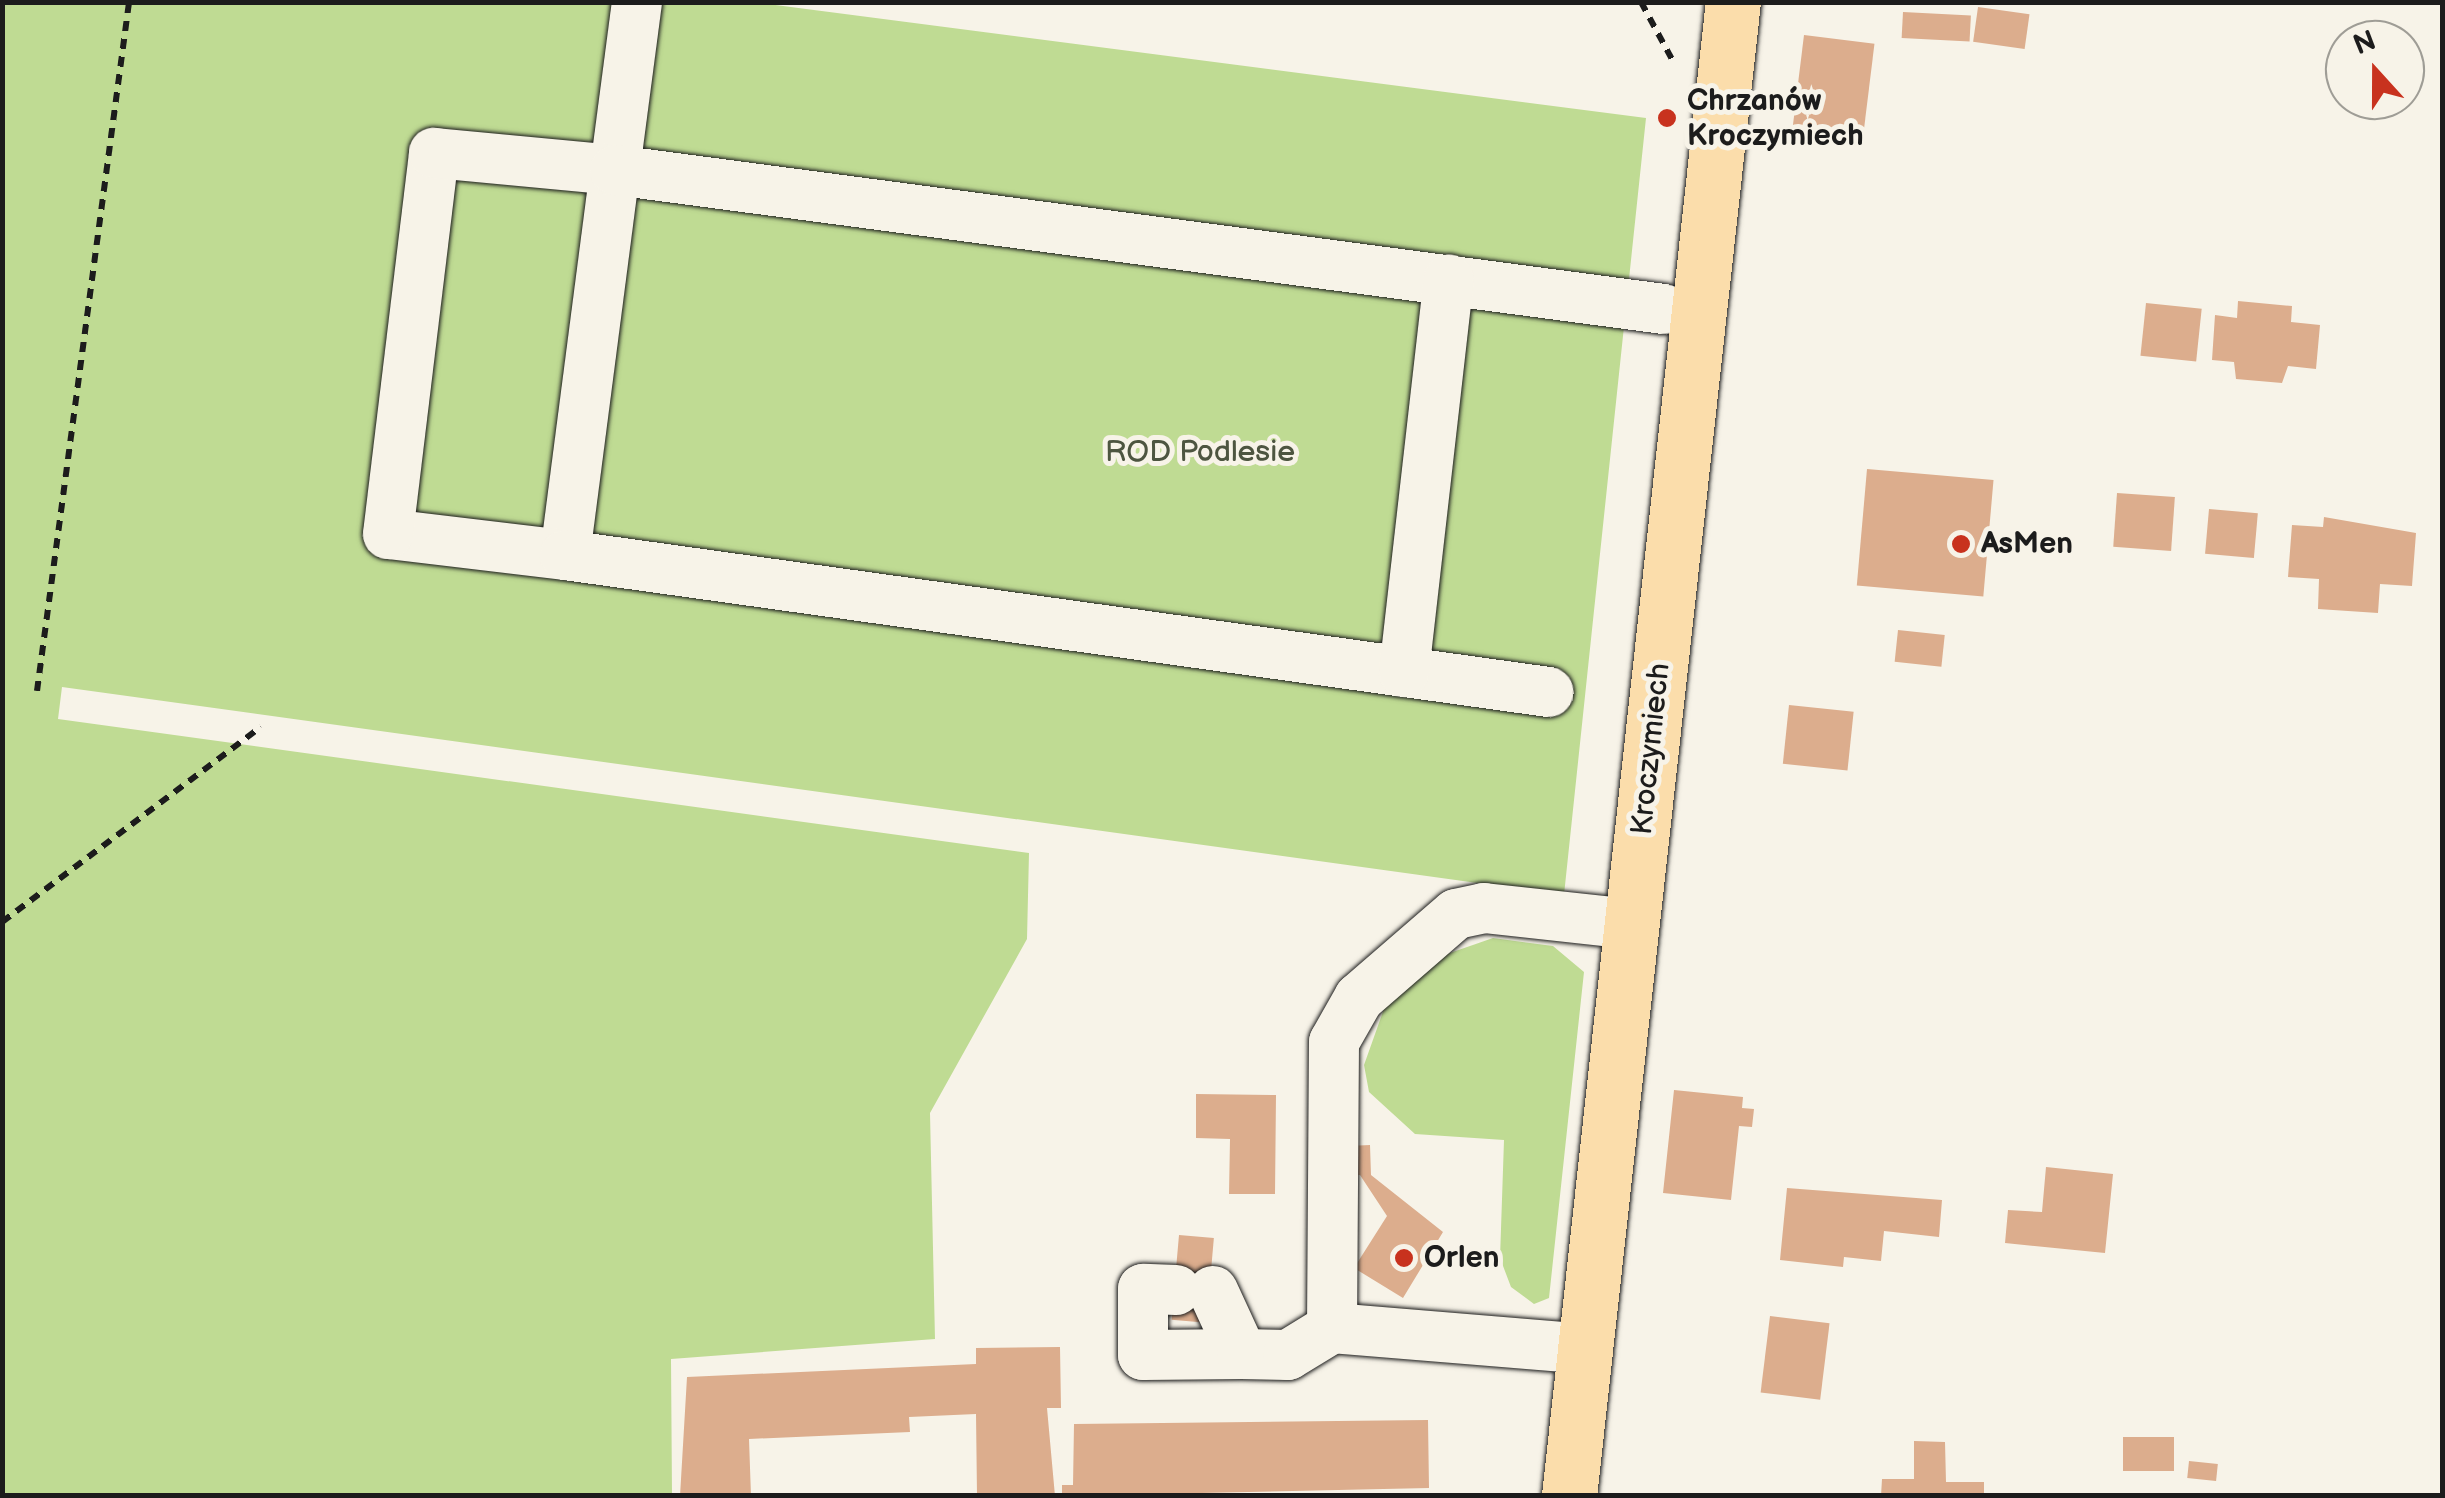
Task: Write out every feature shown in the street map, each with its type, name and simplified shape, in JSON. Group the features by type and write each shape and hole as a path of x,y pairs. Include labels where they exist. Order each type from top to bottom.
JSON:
{"main road":[{"name":"Kroczymiech","path":"1569,1496 1733,2"}],"street":[{"path":"565,555 636,2"},
{"path":"1548,692 565,555 388,534 434,153 615,170 1664,309"},
{"path":"1404,672 1449,280"},
{"path":"1332,1328 1334,1042 1403,951 1437,923 1484,908 1632,924"},
{"path":"1242,1354 1194,1291 1144,1289 1143,1355 1288,1355 1332,1328 1586,1349"}],"path":[{"path":"37,692 130,2"},
{"path":"1641,2 1674,63"},
{"path":"2,922 261,727"}],"green space":[{"name":"ROD Podlesie","path":"3,3 760,3 1646,118 1564,895 62,687 58,719 1029,853 1027,939 930,1113 935,1339 671,1359 672,1495 3,1496"},
{"path":"1493,938 1553,946 1584,972 1549,1298 1534,1304 1511,1287 1500,1258 1504,1140 1415,1134 1369,1092 1364,1065 1385,1006 1424,962"}],"building":[{"path":"1978,7 2029,14 2025,49 1973,42"},
{"path":"1903,12 1971,16 1970,42 1902,38"},
{"path":"1804,35 1874,44 1863,141 1792,132"},
{"path":"2238,301 2292,306 2291,322 2320,325 2316,369 2288,366 2282,383 2236,379 2234,362 2212,360 2215,315 2237,318"},
{"path":"2146,303 2202,309 2196,362 2140,356"},
{"path":"1867,469 1994,480 1983,597 1857,586"},
{"path":"2117,493 2175,497 2171,551 2113,547"},
{"path":"2209,509 2258,513 2254,558 2205,554"},
{"path":"2324,517 2416,533 2412,586 2380,584 2378,613 2318,609 2319,579 2288,577 2292,525 2323,527"},
{"path":"1898,630 1945,635 1941,667 1895,662"},
{"path":"1789,705 1854,712 1847,770 1783,764"},
{"path":"1674,1090 1743,1097 1742,1108 1754,1109 1752,1127 1739,1126 1731,1200 1663,1193"},
{"path":"1196,1094 1276,1095 1275,1194 1229,1194 1230,1139 1196,1138"},
{"path":"1370,1145 1371,1175 1443,1232 1403,1298 1354,1268 1387,1216 1360,1175 1349,1176 1348,1146"},
{"path":"2046,1167 2113,1174 2105,1253 2005,1243 2008,1210 2042,1212"},
{"path":"1787,1188 1942,1200 1939,1237 1884,1231 1881,1261 1844,1257 1843,1267 1780,1260"},
{"path":"1179,1235 1214,1238 1206,1323 1172,1320"},
{"path":"1770,1316 1830,1323 1820,1400 1761,1392"},
{"path":"1060,1347 1061,1408 1047,1408 1055,1496 977,1496 976,1414 909,1417 910,1432 749,1439 751,1496 680,1496 687,1377 976,1364 976,1348"},
{"path":"1428,1420 1429,1488 1062,1496 1062,1485 1073,1485 1074,1424"},
{"path":"2123,1437 2174,1437 2174,1471 2123,1471"},
{"path":"1914,1441 1945,1442 1946,1482 1984,1482 1984,1496 1881,1496 1882,1479 1914,1479"},
{"path":"2189,1461 2218,1464 2216,1481 2187,1478"}],"place":[{"name":"Chrzanów Kroczymiech","path":"1667,118"},
{"name":"AsMen","path":"1961,544"},
{"name":"Orlen","path":"1404,1258"}]}
